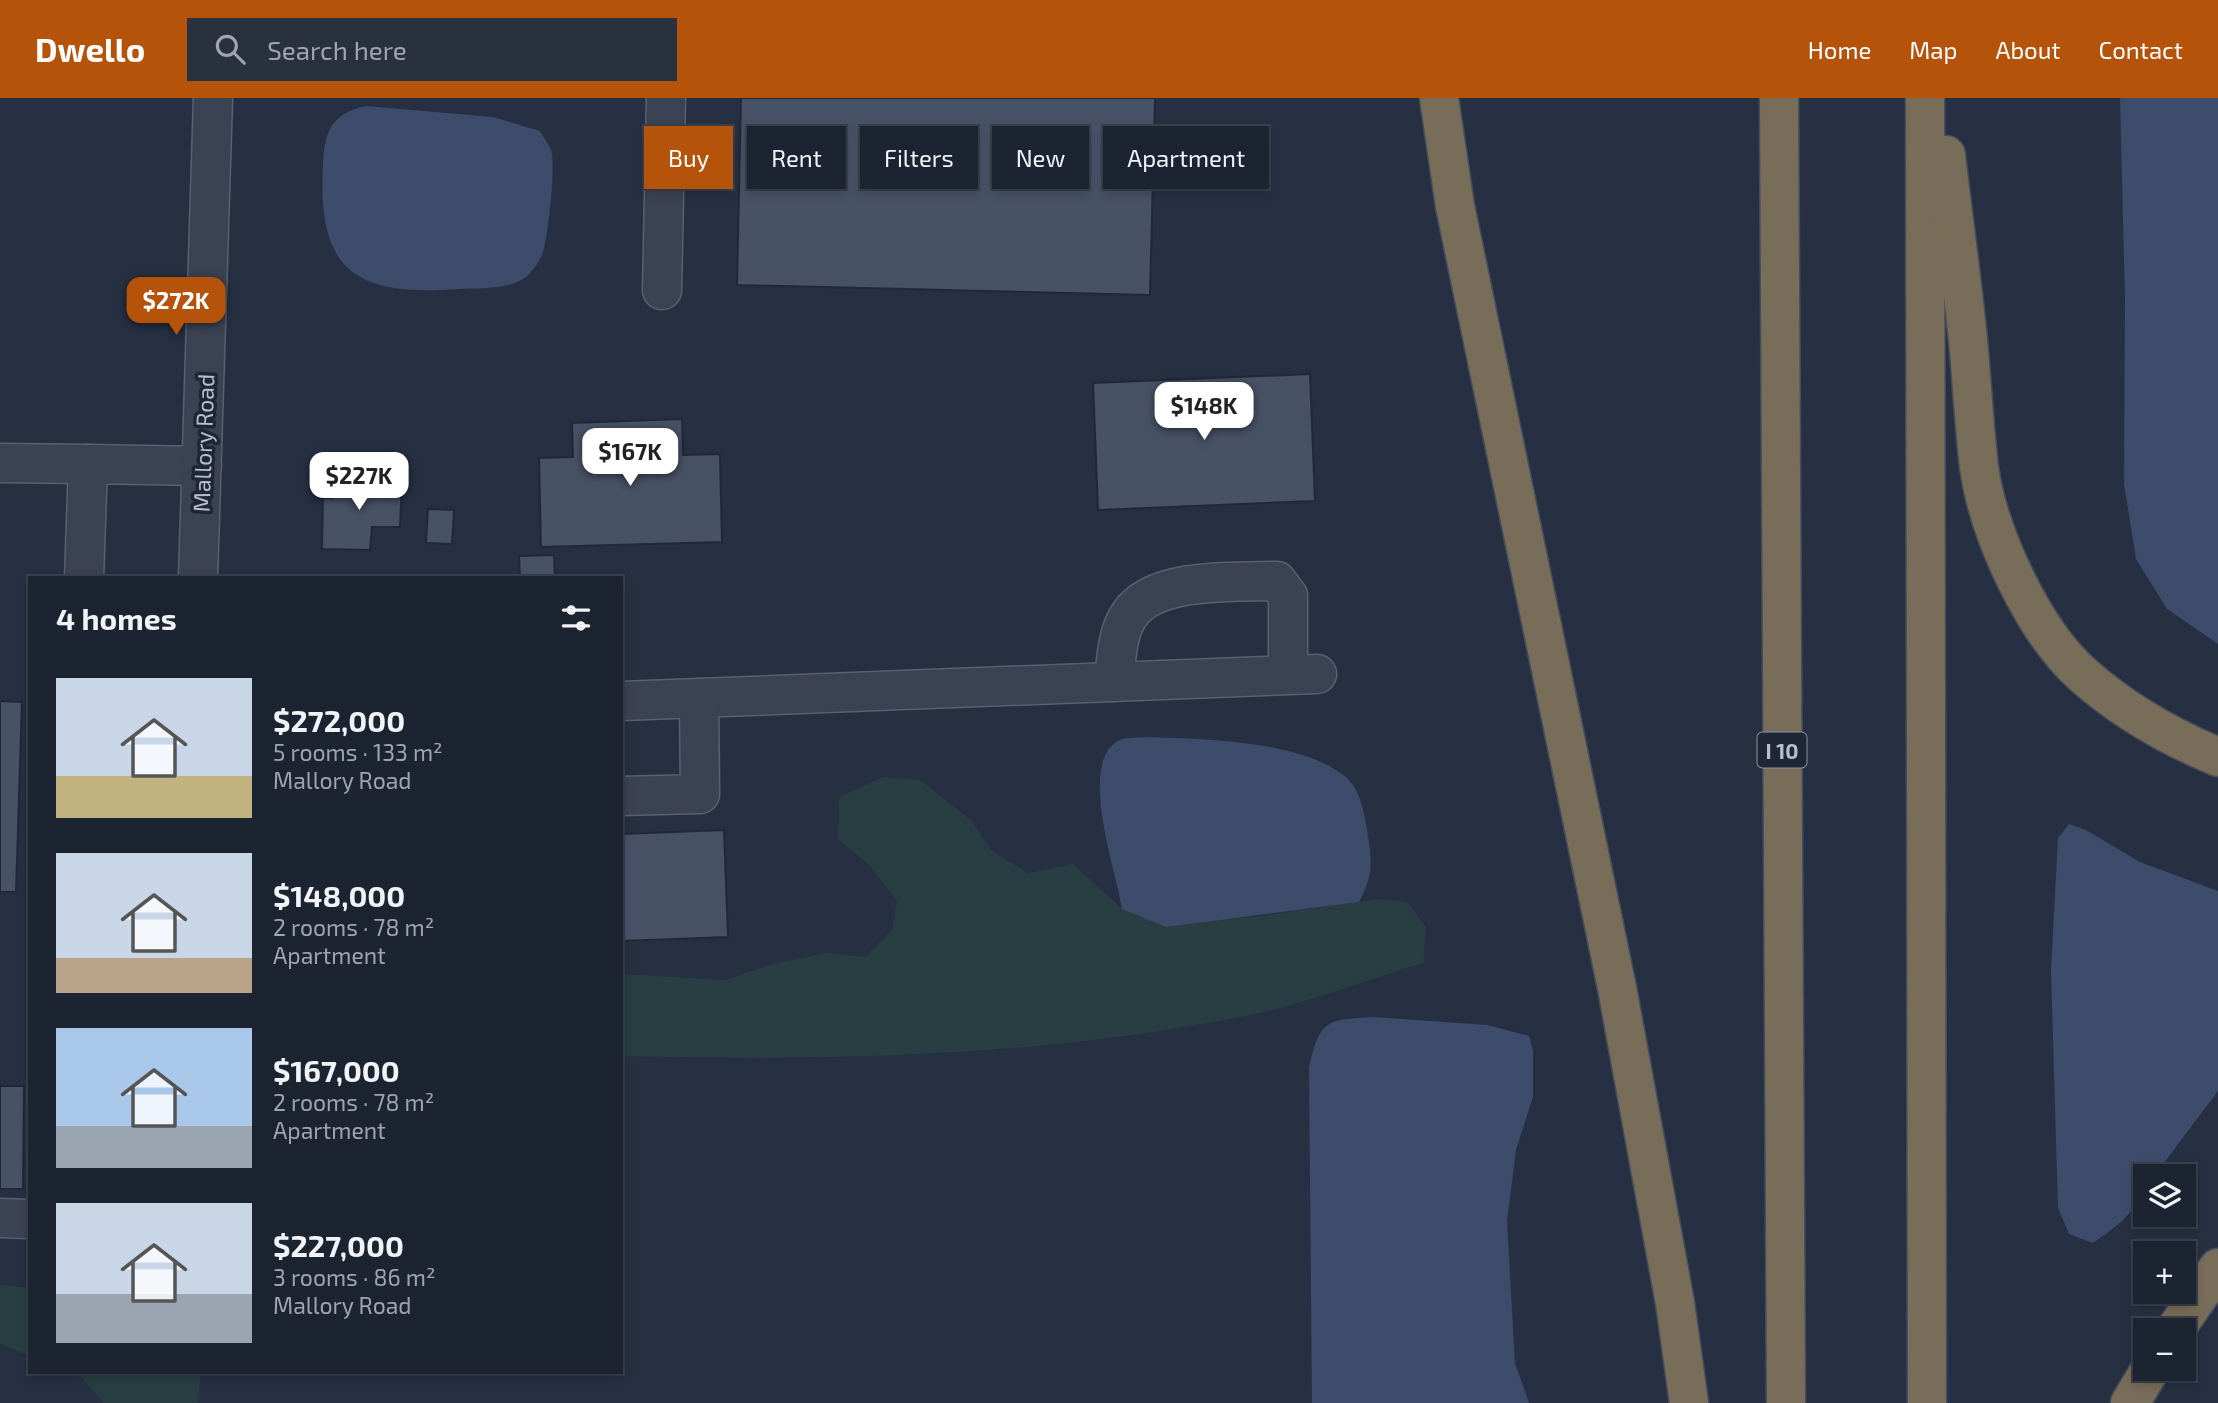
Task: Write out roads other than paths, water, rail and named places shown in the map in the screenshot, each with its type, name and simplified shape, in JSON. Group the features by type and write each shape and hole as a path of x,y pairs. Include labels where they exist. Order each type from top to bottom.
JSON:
{"highway":[{"path":"1439,98 1455,206 1617,988 1675,1303 1689,1403"},
{"name":"I 10","path":"1779,98 1786,1403"},
{"path":"1925,98 1927,1403"},
{"path":"1939,98 1968,340 1980,470 1994,529 2021,590 2049,634 2081,674 2184,743 2218,757"},
{"path":"2183,1318 2218,1268"},
{"path":"2130,1403 2143,1381"}],"street":[{"name":"Mallory Road","path":"198,576 213,98"},
{"path":"662,290 666,98"},
{"path":"0,463 202,466"},
{"path":"84,576 88,464"},
{"path":"623,701 1114,682 1303,674 1289,596 1278,581 1192,586 1155,592 1129,614 1116,655 1114,682"},
{"path":"623,796 700,794 699,698"},
{"path":"0,1218 28,1219"}],"water":[{"path":"2120,98 2218,98 2218,644 2167,609 2136,559 2124,484 2125,299"},
{"path":"366,106 493,117 540,131 550,148 552,158 551,202 542,255 528,275 503,286 424,290 395,288 371,282 352,271 337,255 328,233 323,204 324,155 331,126 344,114"},
{"path":"1147,737 1224,741 1281,749 1331,767 1349,780 1361,804 1370,851 1369,875 1359,902 1166,927 1122,909 1103,818 1101,769 1107,751 1120,740"},
{"path":"2069,824 2086,830 2140,862 2218,891 2218,1091 2163,1164 2133,1164 2133,1209 2120,1223 2093,1243 2069,1234 2058,1208 2051,970 2058,838"},
{"path":"1373,1017 1487,1025 1529,1036 1533,1051 1533,1097 1516,1150 1507,1221 1515,1363 1529,1403 1312,1403 1309,1068 1317,1040 1327,1026 1344,1019"}]}
